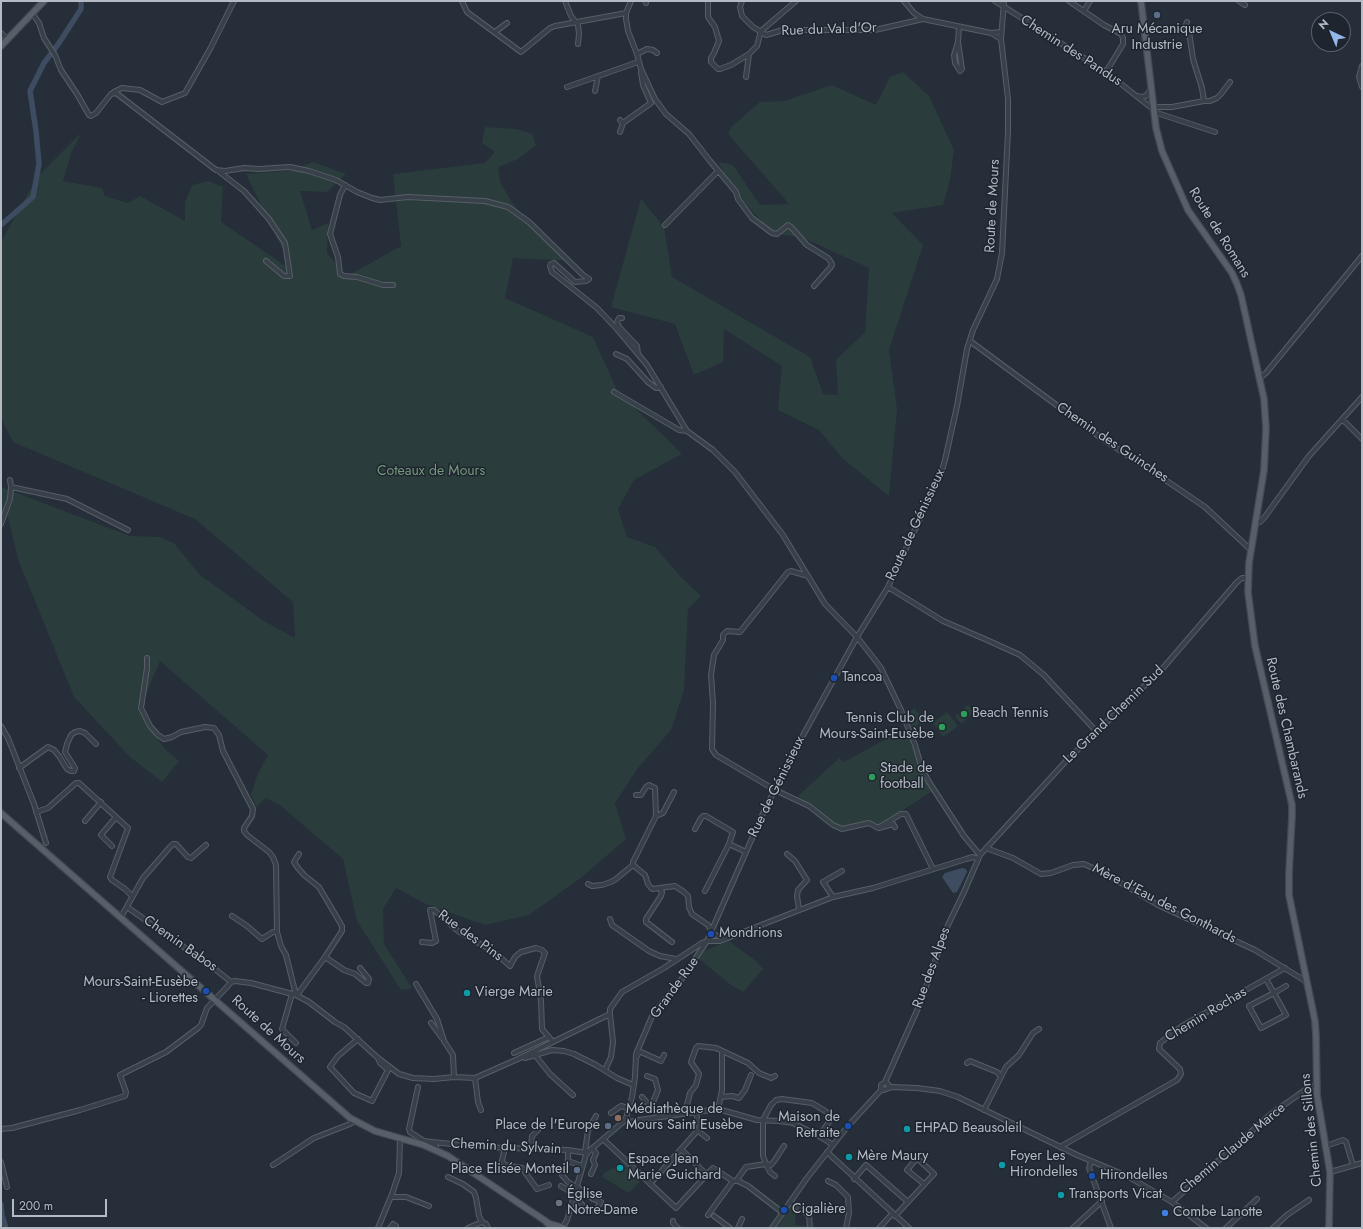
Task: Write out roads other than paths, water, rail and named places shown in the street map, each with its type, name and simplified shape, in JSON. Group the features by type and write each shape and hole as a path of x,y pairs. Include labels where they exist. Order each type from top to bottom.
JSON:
{"main road":[{"path":"1,46 44,1"},
{"name":"Route de Romans","path":"1141,1 1156,128 1162,151 1183,201 1193,218 1232,273 1237,284 1260,378 1266,414 1266,450 1251,550"},
{"name":"Route des Chambarands","path":"1251,550 1248,578 1250,611 1255,646 1292,805 1289,895 1307,982"},
{"name":"Route de Mours","path":"1,813 354,1121 375,1131 425,1144 436,1149 558,1228"},
{"name":"Chemin des Sillons","path":"1307,982 1315,1021 1316,1085 1318,1104 1330,1172 1329,1228"}],"street":[{"path":"32,13 39,23 44,38 55,55 61,70 91,116 96,113 111,94 122,88 140,90 162,102 185,93 210,49 234,1"},
{"path":"462,1 468,12 521,52 550,28 555,26 626,13"},
{"path":"565,1 571,16 576,21 579,34 578,44"},
{"path":"632,1 626,13 628,32 637,54 638,62 655,99 666,114 689,134 736,192 738,198 752,218 772,233 777,234 788,225 791,226 807,245 828,258 832,265 814,286"},
{"path":"708,1 708,17 714,27 719,41 711,58 711,62 718,69 732,65 749,54 757,46 761,31 796,1"},
{"path":"742,1 740,7 745,21 761,31"},
{"path":"904,1 914,13 922,19 991,33 1001,32"},
{"name":"Chemin des Pandus","path":"995,1 1106,72 1154,108 1172,118 1215,132"},
{"name":"Route de Mours","path":"957,406 970,341 980,314 997,280 1002,254 1008,130 1008,99 1001,39 1004,1"},
{"path":"1069,1 1076,3 1084,11 1104,25 1121,34 1123,44 1106,72"},
{"path":"1084,11 1090,1"},
{"path":"1239,1 1244,5"},
{"name":"Rue du Val d'Or","path":"761,31 766,35 783,30 875,30 922,19"},
{"path":"1187,22 1184,27 1189,32 1193,59 1202,88 1204,101"},
{"path":"496,32 507,23"},
{"path":"958,42 954,55 955,63 960,71 962,69 958,42 959,27"},
{"path":"1,33 7,39"},
{"path":"991,33 1001,39"},
{"path":"637,54 646,49 653,50 657,53"},
{"path":"746,76 749,54"},
{"path":"566,87 638,62"},
{"path":"1362,66 1359,77 1362,88"},
{"path":"620,132 622,122 650,103 643,85 641,69"},
{"path":"595,91 598,76"},
{"path":"1154,108 1172,107 1210,101 1217,98 1230,82"},
{"path":"1139,96 1148,94 1152,88"},
{"path":"114,92 244,191 269,219 284,243 290,276 284,276 266,261"},
{"path":"1172,107 1172,118"},
{"path":"216,170 225,171 244,168 259,169 290,166 331,178 365,195 380,200 408,197 480,201 508,208 529,222 583,275 589,278 586,281 575,282 554,263 550,266 552,272 597,308 638,354 647,365 687,431 713,450 735,472 783,535 825,604 881,668 901,710 922,769 979,858 966,859 873,888 833,897 720,941 707,941 702,943 664,968 622,992 610,1010 613,1042 611,1057 605,1070"},
{"path":"665,225 718,171"},
{"path":"345,185 340,195 330,234 339,260 340,274 344,276 357,277 383,285 393,285"},
{"path":"1260,378 1266,374 1362,256"},
{"path":"622,318 619,318 617,322 637,346 638,354"},
{"name":"Chemin des Guinches","path":"970,341 1101,438 1161,476 1205,507 1251,550"},
{"path":"616,354 627,359 648,382 656,388 661,387"},
{"path":"614,392 679,430 687,431"},
{"path":"1255,523 1260,522 1264,518 1309,456 1362,397"},
{"name":"Route de Génissieux","path":"856,638 888,587 940,474 945,460 957,406"},
{"path":"1342,420 1362,439"},
{"path":"1,524 10,499 10,480"},
{"path":"11,487 67,499 128,530"},
{"path":"1237,582 1249,567"},
{"path":"808,576 791,571 788,572 740,632 724,632 723,640 714,654 711,670 713,703 712,749 716,755 775,790 809,806 833,825 842,829 869,823 878,828 893,824 895,827"},
{"name":"Le Grand Chemin Sud","path":"979,858 987,847 1066,761 1163,668 1237,582 1242,578 1248,578"},
{"path":"888,587 943,621 1020,655 1044,676 1097,732"},
{"name":"Rue de Génissieux","path":"707,941 775,790 856,638"},
{"path":"147,658 141,708 154,731 164,739 181,732 205,727 214,728 219,735 226,757 253,809 252,816 244,828 244,831 269,852 276,865 277,932 281,946 286,954 294,995"},
{"path":"1,726 8,738 46,843"},
{"path":"19,768 48,747 54,750 59,756 66,769 74,771 75,768 65,752 71,735 80,731 85,733 96,744"},
{"path":"36,812 48,808 76,783 79,783 101,802 128,828 110,877 112,880 125,888 132,896"},
{"path":"588,884 592,886 611,882 633,865 633,862 656,816 655,788 649,785 641,795 636,795"},
{"path":"656,816 663,813 674,792"},
{"path":"85,821 101,802"},
{"path":"878,828 901,814 906,814 933,869"},
{"path":"695,829 701,818 706,816 733,832 729,844 705,891"},
{"path":"112,846 101,835 116,817"},
{"path":"121,917 148,871 172,845 176,844 188,857 191,858 206,845"},
{"path":"729,844 746,852"},
{"name":"Mère d'Eau des Gonthards","path":"987,847 993,851 1012,858 1041,874 1051,873 1073,865 1084,864 1104,873 1158,905 1255,950 1307,982"},
{"path":"296,1043 282,1029 294,995 325,957 342,931 342,926 319,886 304,875 294,862 299,854"},
{"path":"787,854 796,861 807,880 798,890 797,896 799,909"},
{"name":"Rue des Alpes","path":"885,1082 919,1006 948,925 979,858"},
{"path":"633,865 645,876 650,888 660,889 666,886 675,886 684,892 688,896 689,907 692,914 708,926 711,933 728,938"},
{"path":"833,897 823,882 842,872"},
{"path":"660,889 662,892 661,896 646,919 646,922 672,942"},
{"name":"Chemin Babos","path":"127,907 216,969 231,982"},
{"name":"Rue des Pins","path":"422,942 432,943 436,941 430,910 434,910 458,931 494,952 510,966 515,957 521,952 536,948 542,950 545,953 537,976 541,1000 542,1029 553,1042"},
{"path":"232,916 248,926 262,939 273,932 277,932"},
{"path":"610,919 612,925 649,951 660,956 676,959"},
{"path":"704,923 716,922"},
{"name":"Grande Rue","path":"625,1120 629,1108 633,1085 636,1054 658,1008 681,980 707,941"},
{"path":"325,957 344,970 355,974 367,983 369,979 360,968"},
{"name":"Chemin Rochas","path":"1060,1147 1177,1080 1181,1074 1180,1069 1159,1049 1160,1043 1182,1026 1285,968"},
{"path":"1266,979 1274,993 1286,1014 1261,1028 1249,1006 1274,993 1286,986"},
{"path":"1,1129 12,1128 80,1110 124,1096 126,1092 120,1075 166,1052 191,1034 201,1025 207,1008 231,982 235,981 251,983 294,995 308,1002 344,1027 378,1058 399,1074 413,1078 475,1078 520,1058 610,1014"},
{"path":"416,984 437,1019 444,1041"},
{"path":"430,1023 453,1055 454,1077"},
{"path":"984,1110 1006,1067 1019,1055 1033,1033 1039,1029"},
{"path":"514,1053 549,1037"},
{"path":"358,1039 338,1056 330,1067 354,1093 372,1101 388,1070 380,1063 378,1058"},
{"path":"685,1113 690,1093 696,1085 699,1074 691,1062 696,1048 700,1046 716,1048 750,1064 760,1073 771,1078 775,1076"},
{"path":"520,1058 552,1050 564,1051 574,1054 605,1070 616,1078 633,1085"},
{"path":"718,1109 721,1097 722,1051"},
{"path":"635,1060 640,1052 661,1060 664,1055"},
{"path":"534,1055 550,1074 574,1095"},
{"path":"967,1063 970,1061 997,1072 1000,1077"},
{"path":"721,1097 732,1096 740,1098 745,1090 751,1074"},
{"path":"647,1076 655,1079 658,1090 651,1107"},
{"path":"475,1078 478,1102 481,1110"},
{"path":"772,1228 807,1178 833,1145 882,1089 881,1085 885,1082 888,1084 889,1088"},
{"name":"Chemin Claude Marce","path":"1172,1202 1271,1114 1308,1088 1316,1085"},
{"path":"418,1087 409,1128 410,1132 425,1144"},
{"path":"882,1089 917,1088 958,1097 1060,1147 1127,1176 1172,1202 1206,1228"},
{"path":"642,1097 660,1117"},
{"path":"775,1176 770,1172 763,1156 763,1120 771,1105 779,1098 812,1103 830,1114 831,1118 819,1136"},
{"path":"612,1113 621,1106 629,1108"},
{"path":"586,1152 625,1120 629,1122 718,1109 745,1118 793,1123 833,1145"},
{"path":"650,1184 699,1129 696,1112"},
{"path":"558,1228 567,1220 586,1152 588,1130 596,1116"},
{"path":"273,1166 314,1138 354,1121"},
{"path":"531,1148 532,1136 538,1130"},
{"path":"698,1130 707,1138"},
{"path":"378,1228 399,1173 400,1138"},
{"path":"603,1139 676,1208 713,1168 734,1181 738,1180 748,1186 783,1213"},
{"path":"1326,1146 1343,1140 1346,1142 1353,1166"},
{"path":"432,1142 436,1149"},
{"path":"436,1149 439,1142"},
{"name":"Chemin du Sylvain","path":"425,1144 439,1142 481,1147 531,1148 586,1152"},
{"path":"708,1215 746,1166 771,1165 784,1146"},
{"path":"505,1147 502,1161 505,1165 522,1168 537,1189 549,1185"},
{"path":"591,1174 595,1165 593,1160 596,1154 592,1148"},
{"path":"681,1149 706,1175"},
{"path":"561,1186 578,1200 587,1210 595,1211 601,1202 593,1199 568,1182 562,1175 568,1161 568,1150"},
{"path":"828,1152 854,1178 910,1228"},
{"path":"879,1228 908,1202 934,1174 917,1158 907,1170 924,1184"},
{"path":"568,1161 582,1166"},
{"path":"1091,1161 1089,1168 1111,1228"},
{"path":"1,1162 7,1188"},
{"path":"1330,1172 1362,1163"},
{"path":"854,1178 866,1165 908,1202"},
{"path":"448,1177 463,1184 474,1192 479,1216 488,1228"},
{"path":"828,1181 836,1185 848,1197 849,1213 846,1228"},
{"path":"391,1197 406,1197 429,1206"},
{"path":"1226,1228 1257,1199"},
{"path":"1273,1228 1287,1215 1310,1200"},
{"path":"1073,1228 1102,1201"},
{"path":"790,1202 809,1215 810,1228"},
{"path":"714,1216 730,1228"},
{"path":"738,1228 742,1219"},
{"path":"673,1221 678,1228"},
{"path":"468,1228 482,1222"},
{"path":"390,1228 393,1224 396,1226 395,1228"}],"water":[{"path":"962,868 966,869 967,872 957,892 953,893 942,877 945,873"}],"waterway":[{"path":"1,225 33,197 39,164 30,91 44,63 81,9 81,1"},
{"path":"1,1204 2,1215 6,1228"}],"place":[{"name":"Aru Mécanique Industrie","path":"1157,15"},
{"name":"Tancoa","path":"834,678"},
{"name":"Beach Tennis","path":"964,714"},
{"name":"Tennis Club de Mours-Saint-Eusèbe","path":"942,727"},
{"name":"Stade de football","path":"872,777"},
{"name":"Mondrions","path":"711,934"},
{"name":"Mours-Saint-Eusèbe - Liorettes","path":"206,991"},
{"name":"Vierge Marie","path":"467,993"},
{"name":"Médiathèque de Mours Saint Eusèbe","path":"618,1118"},
{"name":"Place de l'Europe","path":"608,1126"},
{"name":"Maison de Retraite","path":"848,1126"},
{"name":"EHPAD Beausoleil","path":"907,1129"},
{"name":"Mère Maury","path":"849,1157"},
{"name":"Foyer Les Hirondelles","path":"1002,1165"},
{"name":"Espace Jean Marie Guichard","path":"620,1168"},
{"name":"Place Elisée Monteil","path":"577,1170"},
{"name":"Hirondelles","path":"1092,1176"},
{"name":"Transports Vicat","path":"1061,1195"},
{"name":"Église Notre-Dame","path":"559,1203"},
{"name":"Cigalière","path":"784,1210"},
{"name":"Combe Lanotte","path":"1165,1213"}],"park label":[{"name":"Coteaux de Mours","path":"431,472"}]}
